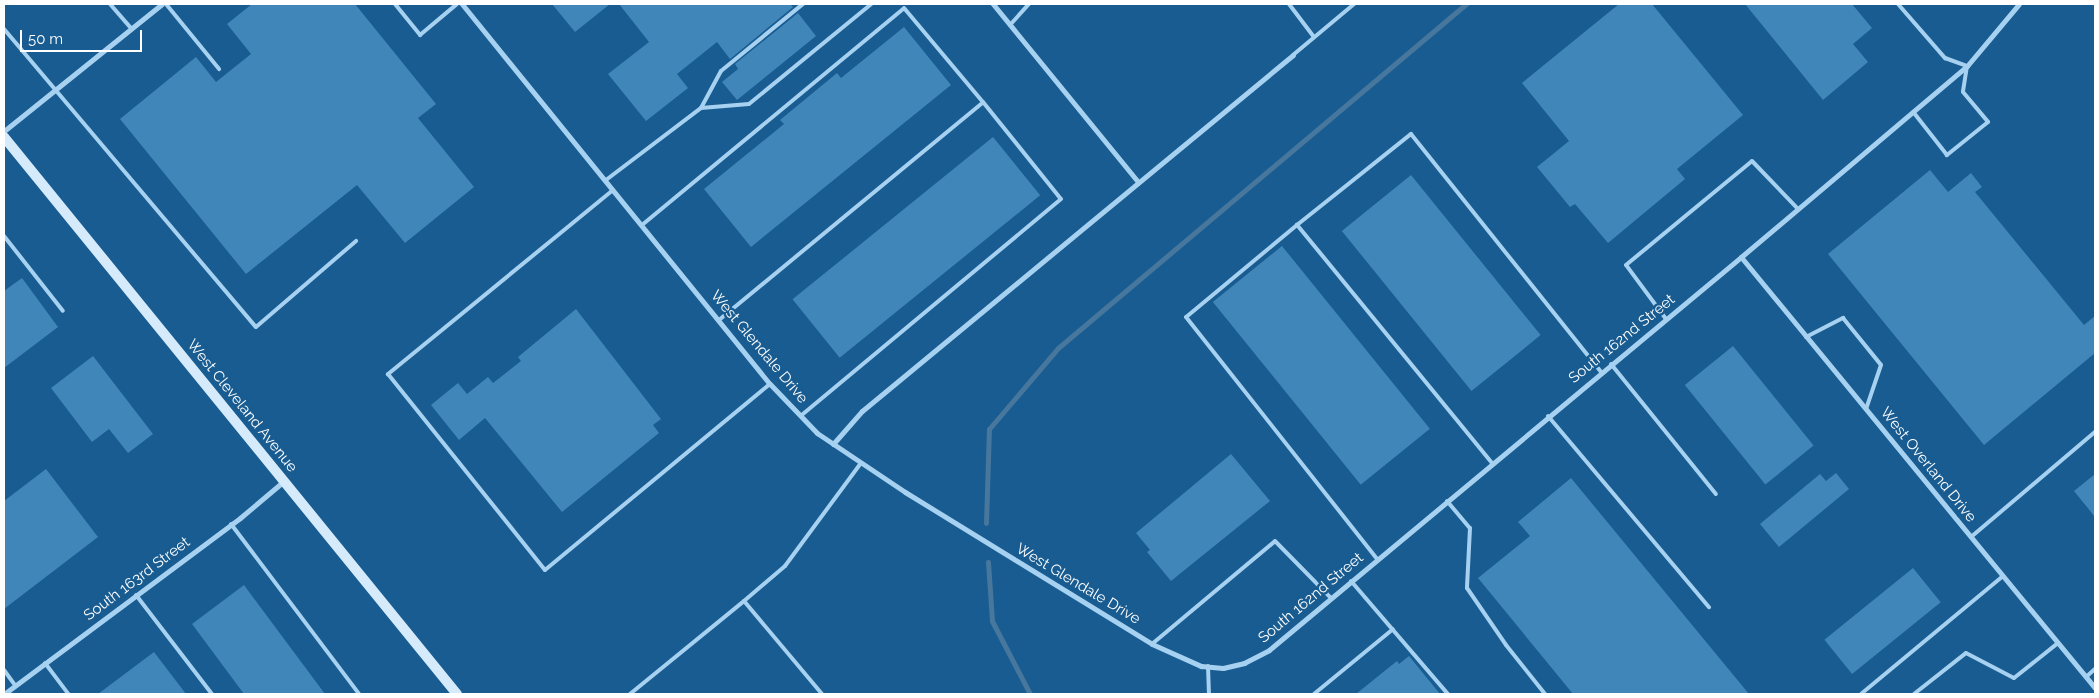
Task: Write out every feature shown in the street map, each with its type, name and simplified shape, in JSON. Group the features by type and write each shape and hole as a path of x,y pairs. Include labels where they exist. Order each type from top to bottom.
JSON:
{"main road":[{"name":"West Cleveland Avenue","path":"4,137 457,694"}],"street":[{"path":"4,131 162,4"},
{"name":"West Glendale Drive","path":"462,4 770,384 801,416 833,444 988,544 1152,644 1201,666 1223,668"},
{"path":"993,4 1138,182"},
{"name":"South 162nd Street","path":"1223,668 1244,664 1260,656 1798,210 1914,113 1966,66 2020,4"},
{"path":"833,444 862,411 1293,55"},
{"name":"West Overland Drive","path":"1741,257 2095,688"},
{"name":"South 163rd Street","path":"4,694 231,524 284,481"}],"lane":[{"path":"110,4 132,29"},
{"path":"166,4 219,69"},
{"path":"395,4 420,34 457,4"},
{"path":"606,180 701,108 721,71 804,4"},
{"path":"701,108 749,104 871,4"},
{"path":"1010,25 1029,4"},
{"path":"1288,4 1314,37"},
{"path":"1293,55 1354,4"},
{"path":"1898,4 1945,58 1966,66 1963,92 1988,122 1947,155 1914,113"},
{"path":"642,225 904,8 983,102 1061,199 801,416"},
{"path":"4,29 54,91 256,327 356,241"},
{"path":"719,320 983,102"},
{"path":"1377,559 1186,317 1411,134 1601,372"},
{"path":"1666,319 1626,265 1752,161 1798,210"},
{"path":"613,190 388,374 545,570 770,384"},
{"path":"1297,225 1492,463"},
{"path":"4,236 63,311"},
{"path":"1806,337 1843,318 1881,365 1866,409"},
{"path":"1611,364 1716,494"},
{"path":"1548,416 1709,607"},
{"path":"1970,537 2095,432"},
{"path":"630,694 785,566 861,463"},
{"path":"1447,501 1470,528 1467,588 1506,645 1545,694"},
{"path":"231,524 359,694"},
{"path":"1152,644 1275,541 1331,598"},
{"path":"1861,694 2003,576"},
{"path":"1351,581 1448,694"},
{"path":"136,595 212,694"},
{"path":"744,601 822,694"},
{"path":"1314,694 1393,630"},
{"path":"1914,694 1966,653 2014,678 2058,643"},
{"path":"45,663 68,694"},
{"path":"1208,666 1209,694"},
{"path":"2086,677 2095,669"},
{"path":"4,670 15,686"}],"building":[{"path":"252,4 355,4 436,104 418,118 474,187 405,243 357,185 246,274 120,119 196,57 216,82 251,54 227,24"},
{"path":"552,4 610,4 575,32"},
{"path":"619,4 790,4 793,7 730,59 717,42 677,74 688,88 646,121 608,74 649,42"},
{"path":"1619,4 1652,4 1743,115 1677,169 1685,179 1608,243 1575,204 1570,207 1537,167 1569,141 1522,83"},
{"path":"1745,4 1852,4 1872,28 1853,44 1868,62 1823,100"},
{"path":"798,13 816,36 737,100 722,82 738,69 735,64"},
{"path":"904,27 951,85 751,247 704,189 784,124 780,120 837,73 841,78"},
{"path":"993,137 1040,195 840,358 792,299"},
{"path":"1930,170 1948,192 1971,173 1982,187 1975,192 2084,325 2095,316 2095,353 1984,445 1828,254"},
{"path":"1411,175 1541,335 1471,391 1342,231"},
{"path":"1282,246 1430,429 1361,485 1213,302"},
{"path":"22,278 58,327 4,368 4,291"},
{"path":"576,309 661,419 653,425 659,433 562,512 485,418 459,440 431,405 458,383 467,394 488,377 493,383 521,361 518,357"},
{"path":"1733,346 1814,445 1765,484 1685,385"},
{"path":"93,356 153,434 128,453 109,429 92,442 51,388"},
{"path":"1231,454 1270,501 1171,581 1147,552 1150,550 1136,533"},
{"path":"46,469 98,537 4,609 4,501"},
{"path":"1836,473 1849,489 1779,547 1760,524 1820,474 1826,481"},
{"path":"2095,474 2095,517 2074,491"},
{"path":"1571,478 1749,694 1573,694 1478,578 1530,536 1518,522"},
{"path":"1913,568 1941,602 1852,674 1824,640"},
{"path":"244,585 325,694 244,694 192,624"},
{"path":"154,652 186,694 98,694"},
{"path":"1409,656 1440,694 1356,694 1397,661 1399,664"}],"waterway":[{"path":"986,523 989,429 1058,348 1466,4"},
{"path":"988,562 992,621 1030,694"}]}
